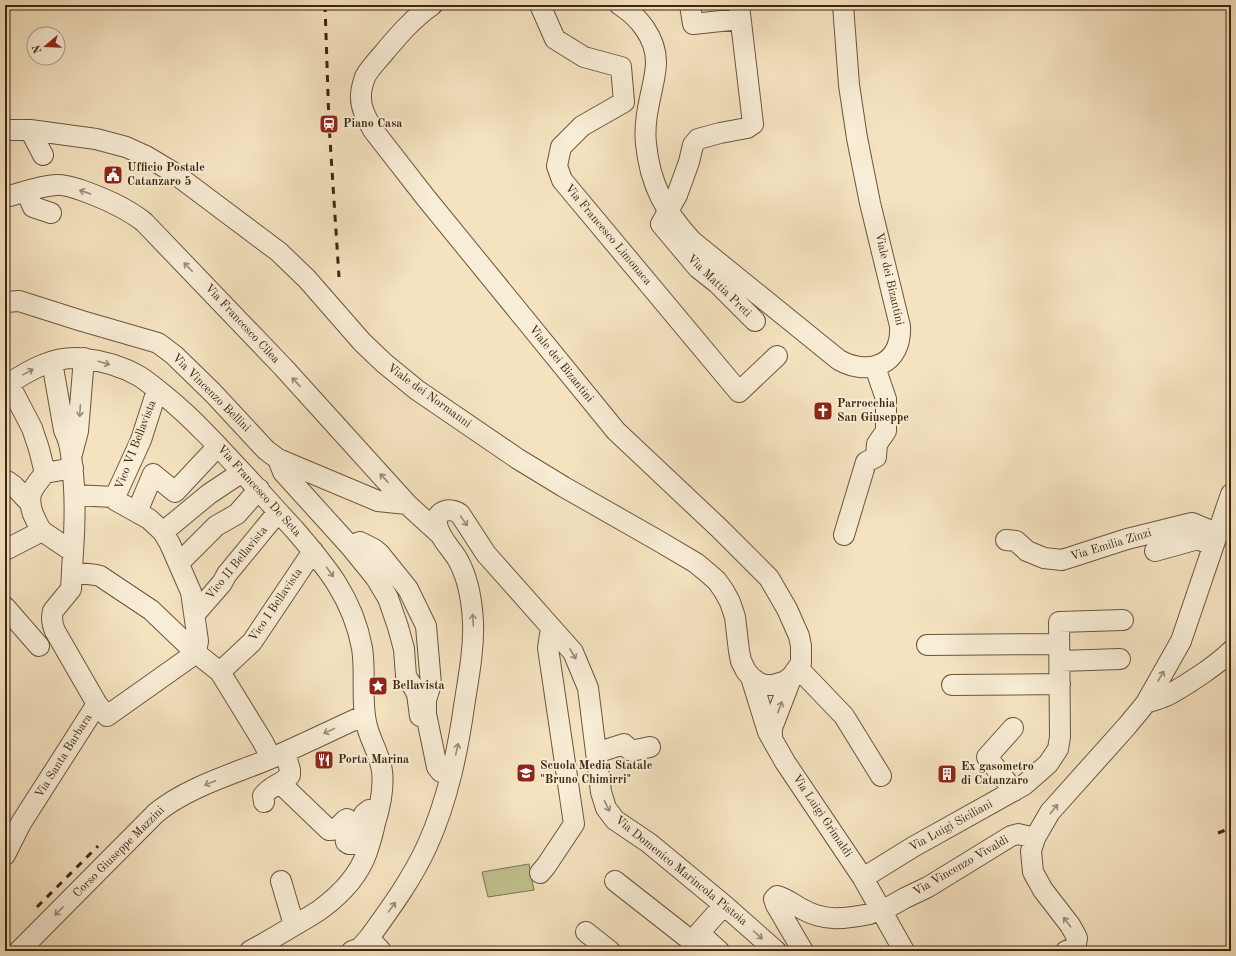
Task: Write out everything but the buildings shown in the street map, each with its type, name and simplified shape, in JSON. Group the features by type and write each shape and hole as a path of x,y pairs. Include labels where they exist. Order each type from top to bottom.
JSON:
{"street":[{"name":"Viale dei Bizantini","path":"432,5 401,32 370,68 365,77 361,96 366,118 373,130 426,198 616,431 719,528 769,578 787,609 799,636 802,654 801,663 795,672 772,728 772,739"},
{"name":"Via Francesco Limonaca","path":"540,5 555,40 584,57 621,67 624,102 582,126 561,147 557,166 562,180 739,392 777,356"},
{"path":"620,5 637,19 646,29 655,50 656,71 647,111 646,143 648,161 653,180 668,212 692,241 839,360 848,365 859,368 875,367 886,399 886,431 876,444 876,457 866,462 844,535"},
{"path":"668,212 677,195 689,162 693,145 698,139 747,128 753,124 739,12 693,24 690,5"},
{"name":"Viale dei Bizantini","path":"843,5 849,85 857,138 870,203 900,326 901,336 896,350 887,360 875,367"},
{"path":"30,130 43,155"},
{"name":"Viale dei Normanni","path":"6,131 30,130 96,139 146,156 171,171 279,252 307,279 362,342 384,363 417,390 518,459 657,540 708,573 724,591 730,602 734,617 738,651 741,661 751,677"},
{"name":"Via Francesco Cilea","path":"5,197 57,185 67,186 100,197 128,210 144,222 282,367 407,504 441,535"},
{"path":"26,191 32,207 51,213"},
{"name":"Via Mattia Preti","path":"668,212 661,224 679,247 698,268 717,283 755,321"},
{"name":"Via Vincenzo Bellini","path":"5,302 19,301 158,343 174,355 213,393 266,450 278,458 378,501 407,504"},
{"path":"7,481 14,486 36,487 72,463 78,431 84,358"},
{"name":"Via Francesco De Seta","path":"7,385 27,372 63,359 84,358 100,361 140,377 187,415 242,472 331,573 348,604 362,647 366,724 379,757 382,771 383,784 378,811 366,854 355,875 345,887 321,909 256,950"},
{"path":"22,627 36,616 52,615 56,607 71,589 76,494 69,439 64,430 52,362"},
{"path":"7,385 32,428 39,449 36,487 38,526 42,531 73,552"},
{"name":"Vico VI Bellavista","path":"114,499 140,440 157,390"},
{"path":"137,512 153,474 175,492 218,446"},
{"path":"278,458 283,472 350,546 376,578 388,598 404,649 406,676 417,694 419,715 428,763 432,768 446,773"},
{"path":"163,532 209,494 242,472"},
{"path":"179,563 216,526 237,514 258,490"},
{"path":"76,494 113,497 149,519 163,532 179,563 191,592 198,640 196,653 106,716 97,704"},
{"path":"1066,951 1074,948 1077,938 1070,925 1043,890 1033,872 1031,851 1035,838 1050,812 1146,703 1181,641 1231,494"},
{"name":"Via Domenico Marincola Pistoia","path":"365,948 398,898 426,847 445,800 446,773 460,735 471,658 473,623 468,585 459,562 438,528 438,517 445,510 451,510 460,514 486,554 573,652 588,688 601,792 606,808 615,820 649,843 724,905 776,951"},
{"name":"Vico II Bellavista","path":"195,614 222,583 227,574 278,512"},
{"name":"Via Emilia Zinzi","path":"1006,540 1016,541 1027,551 1044,558 1062,560 1127,539 1192,523 1216,540"},
{"path":"5,550 42,531"},
{"path":"1155,551 1198,539 1216,540"},
{"path":"350,546 357,543 363,543 379,553 408,589 424,620 427,631 431,684 426,700 426,714 436,767 446,773"},
{"name":"Vico I Bellavista","path":"220,672 252,642 313,551"},
{"path":"72,572 100,576 151,610 196,653 220,672 264,742 278,755 290,772 288,777 264,794 264,802"},
{"path":"5,607 39,646"},
{"name":"Via Santa Barbara","path":"5,855 21,823 97,704 55,631 52,615"},
{"name":"Via Luigi Siciliani","path":"863,878 913,847 1024,785 1048,764 1058,749 1060,737 1059,622 1123,620"},
{"path":"540,873 574,824 548,648 552,628"},
{"path":"927,645 1059,652 1120,660"},
{"path":"1146,703 1168,695 1202,673 1231,651"},
{"path":"751,677 758,683 773,685 786,681 795,672 844,716 881,776"},
{"name":"Via Luigi Grimaldi","path":"751,677 768,732 785,762 863,878 904,951"},
{"path":"952,685 1060,684"},
{"name":"Corso Giuseppe Mazzini","path":"19,951 156,813 168,803 186,793 278,755 365,715"},
{"path":"1013,728 987,757 1014,791"},
{"path":"596,753 624,744 631,751 650,747"},
{"path":"280,783 329,830 331,831 336,829 347,819 350,821 345,838 346,842 349,844 353,844 365,812 369,810 378,811"},
{"name":"Via Vincenzo Vivaldi","path":"889,906 928,887 1011,836 1018,834 1035,838"},
{"path":"281,881 294,925"},
{"path":"615,881 694,943"},
{"path":"803,951 776,906 774,899 777,896 820,917 841,919 870,914"},
{"path":"720,951 698,933 724,905"},
{"path":"586,932 610,951"}],"green space":[{"path":"529,864 534,890 488,897 482,872"}],"railway":[{"path":"325,5 329,124 339,277"},
{"path":"1218,833 1231,828"},
{"path":"37,907 98,846"}],"place":[{"name":"Piano Casa","path":"329,124"},
{"name":"Ufficio Postale Catanzaro 5","path":"113,175"},
{"name":"Parrocchia San Giuseppe","path":"823,411"},
{"name":"Bellavista","path":"378,686"},
{"name":"Porta Marina","path":"324,760"},
{"name":"Scuola Media Statale \"Bruno Chimirri\"","path":"526,773"},
{"name":"Ex gasometro di Catanzaro","path":"947,774"}]}
